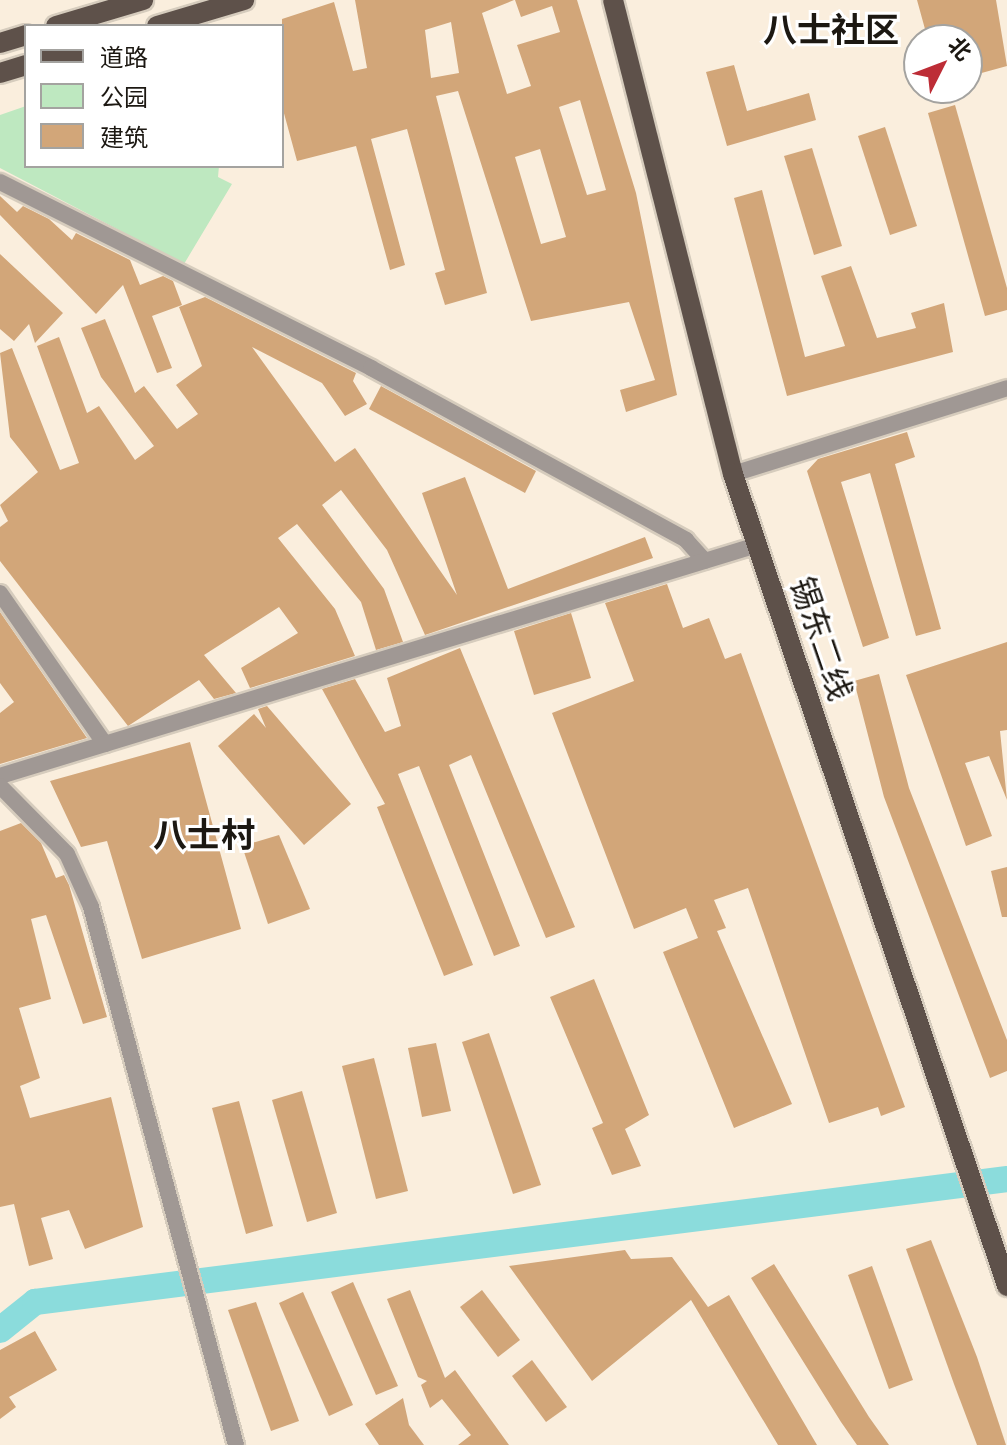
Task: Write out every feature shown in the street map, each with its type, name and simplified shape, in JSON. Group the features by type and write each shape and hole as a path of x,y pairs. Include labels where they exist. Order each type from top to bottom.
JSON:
{"main road":[{"path":"63,24 143,0"},
{"path":"164,24 244,0"},
{"name":"锡东二线","path":"613,0 733,474 1007,1286"},
{"path":"0,43 24,36"},
{"path":"0,73 24,66"}],"street":[{"path":"0,182 385,375 686,540 705,561"},
{"path":"733,474 1007,388"},
{"path":"0,776 757,545"},
{"path":"0,593 105,744"},
{"path":"0,786 67,854 91,907 236,1445"}],"green space":[{"path":"24,107 24,168 219,168 218,177 232,184 184,264 0,168 0,115"}],"building":[{"path":"355,0 514,0 482,13 507,94 531,86 517,45 560,32 552,6 521,17 515,0 577,0 636,193 677,395 626,412 620,390 655,380 629,302 531,321 458,91 436,96 487,293 445,305 435,273 445,270 407,129 371,139 405,265 390,270 356,146 297,161 284,113 282,19 334,2 353,71 367,68","holes":["451,22 459,73 431,78 425,30","580,100 606,190 587,195 559,107","540,149 566,237 541,244 515,157"]},
{"path":"917,0 996,0 1007,66 983,73 983,24 924,24"},
{"path":"734,65 747,111 809,93 816,120 727,146 706,72"},
{"path":"955,105 1007,288 1007,310 985,316 928,113"},
{"path":"885,127 917,226 890,235 858,136"},
{"path":"812,148 842,246 814,255 784,156"},
{"path":"762,190 805,357 845,346 821,276 851,266 877,338 916,328 911,313 944,303 953,352 787,396 734,198"},
{"path":"0,196 17,212 23,206 49,219 72,240 76,233 130,260 140,285 163,276 173,281 182,305 152,316 172,368 157,373 123,285 96,314 0,215"},
{"path":"0,254 63,313 35,343 29,324 14,341 0,329"},
{"path":"205,297 356,373 353,381 367,404 345,416 322,383 252,347 335,462 355,448 457,595 422,493 465,477 508,589 645,537 653,558 425,635 387,550 341,490 322,505 384,589 403,642 376,650 361,602 297,524 278,538 335,609 355,656 250,688 241,668 298,633 279,607 204,655 236,693 214,699 199,680 128,726 0,561 0,527 8,521 0,505 38,472 10,437 0,353 12,348 60,470 79,463 37,346 59,337 87,413 99,406 135,460 154,446 101,377 81,328 105,319 135,393 144,386 177,429 198,414 176,385 202,366 179,307"},
{"path":"381,386 536,471 525,493 369,409"},
{"path":"907,432 915,457 895,464 941,629 916,636 870,473 841,482 889,638 863,647 807,471 818,459"},
{"path":"667,584 683,628 709,618 725,659 741,653 905,1107 881,1116 878,1107 829,1123 748,888 714,900 726,928 717,931 792,1104 734,1128 663,952 698,938 686,908 634,929 552,713 634,681 605,603"},
{"path":"0,612 87,738 0,764 0,713 14,702 0,683"},
{"path":"571,613 591,678 534,695 514,631"},
{"path":"1007,642 1007,730 1000,731 1007,800 989,756 965,763 992,836 966,846 906,675"},
{"path":"460,648 575,927 546,938 471,755 449,765 520,946 494,956 419,766 398,774 473,965 444,976 377,807 385,804 322,689 355,679 385,732 401,726 387,678"},
{"path":"879,674 909,788 1007,1040 1007,1071 990,1078 884,797 854,681"},
{"path":"267,706 351,804 304,845 218,746 254,714 266,728 258,709"},
{"path":"190,742 241,929 142,959 107,841 81,847 50,781"},
{"path":"21,823 41,843 56,878 64,875 69,885 107,1017 83,1024 46,915 31,919 51,999 19,1008 40,1078 20,1086 30,1118 111,1097 143,1227 85,1249 69,1210 41,1218 53,1259 29,1266 14,1204 0,1207 0,831"},
{"path":"279,835 310,909 268,924 242,846"},
{"path":"1007,867 1007,917 1002,917 991,871"},
{"path":"594,979 649,1115 625,1129 641,1166 612,1175 592,1128 603,1123 550,997"},
{"path":"489,1033 541,1185 513,1194 462,1042"},
{"path":"436,1043 451,1111 422,1117 408,1048"},
{"path":"374,1058 408,1191 376,1199 342,1066"},
{"path":"302,1091 337,1213 307,1222 272,1100"},
{"path":"239,1101 273,1226 246,1234 212,1108"},
{"path":"931,1240 977,1357 1006,1445 977,1445 954,1384 906,1249"},
{"path":"625,1250 631,1259 672,1257 708,1307 729,1295 817,1445 778,1445 691,1300 592,1381 509,1266"},
{"path":"774,1264 889,1445 857,1445 841,1422 751,1278"},
{"path":"872,1266 913,1380 889,1389 848,1275"},
{"path":"353,1282 398,1386 376,1395 331,1292"},
{"path":"410,1290 445,1378 455,1370 509,1445 458,1445 471,1435 442,1399 430,1408 421,1385 427,1381 418,1377 387,1299"},
{"path":"482,1290 520,1340 498,1357 460,1307"},
{"path":"303,1292 353,1405 329,1416 279,1303"},
{"path":"256,1302 299,1421 271,1431 228,1310"},
{"path":"35,1331 57,1370 9,1397 16,1407 0,1419 0,1350"},
{"path":"532,1360 567,1407 546,1422 512,1376"},
{"path":"403,1398 409,1425 424,1445 379,1445 365,1424"}],"waterway":[{"path":"0,1330 35,1302 1007,1179"}],"district":[{"name":"八士社区","path":"831,33"},
{"name":"八士村","path":"204,838"}]}
